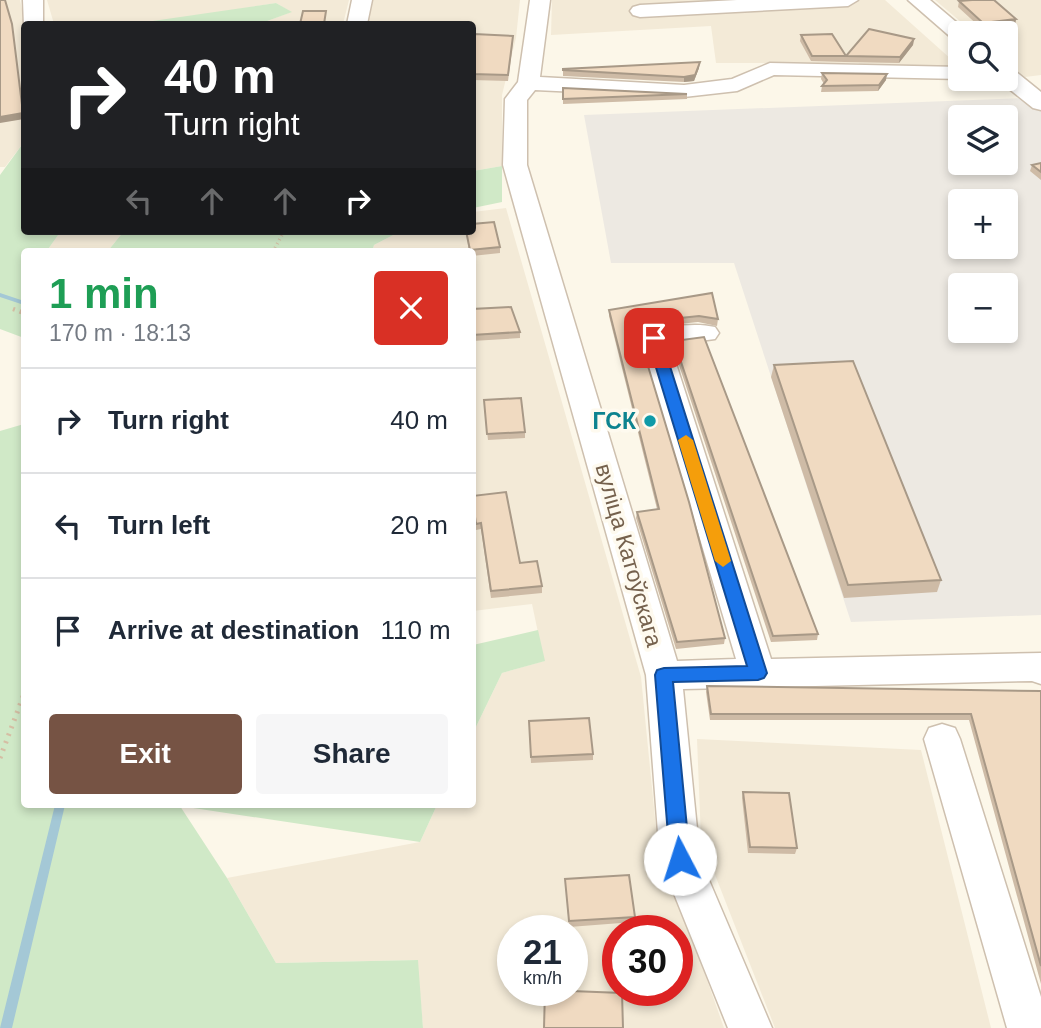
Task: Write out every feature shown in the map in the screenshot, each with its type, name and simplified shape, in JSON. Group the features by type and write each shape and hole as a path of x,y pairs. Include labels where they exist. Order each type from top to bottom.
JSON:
{"street":[{"path":"33,0 33,21"},
{"path":"358,21 362,0"},
{"name":"вуліца Катоўскага","path":"540,0 529,83 516,99 515,165 664,675 680,859 750,1028"},
{"path":"640,11 848,0"},
{"path":"918,0 948,25"},
{"path":"529,83 684,90 737,85 770,69 948,73"},
{"path":"1018,85 1041,103"},
{"path":"705,333 654,338 758,673"},
{"path":"664,675 1040,667 1041,670"},
{"path":"942,739 1029,1028"}],"path":[{"path":"13,309 21,312"},
{"path":"0,758 21,702"}],"shaded area":[{"path":"0,0 20,0 24,21 21,21 21,146 5,167 0,167"},
{"path":"47,0 349,0 344,21 267,21 291,12 276,3 165,21 53,21"},
{"path":"372,0 520,0 516,38 502,95 502,166 476,170 476,21 368,21"},
{"path":"552,0 885,0 948,56 948,68 869,69 858,63 716,63 711,26 551,35"},
{"path":"935,0 1041,0 1041,75 1025,77 1018,71 1018,21 960,21"},
{"path":"1026,98 1041,111 1041,615 851,622 734,263 611,263 584,115"},
{"path":"506,208 641,677 657,838 684,915 602,915 602,1006 693,1006 693,940 724,1028 423,1028 417,960 276,963 227,878 420,842 436,808 476,808 476,727 502,673 544,661 532,604 476,611 476,248 373,248 393,235 476,235 476,212"},
{"path":"58,235 121,235 110,248 49,248"},
{"path":"697,739 921,750 991,1028 775,1028 701,839"}],"green space":[{"path":"276,3 292,12 267,21 153,21"},
{"path":"21,146 21,235 58,235 49,248 21,248 21,337 0,329 0,175"},
{"path":"502,166 502,202 476,207 476,170"},
{"path":"121,235 393,235 373,248 110,248"},
{"path":"21,425 21,808 181,808 227,878 276,963 418,960 423,1028 0,1028 0,431"},
{"path":"538,630 545,661 502,673 476,727 476,644"},
{"path":"193,808 436,808 420,842"}],"building":[{"path":"0,0 5,0 12,24 21,113 0,117"},
{"path":"994,0 1016,19 981,21 959,1"},
{"path":"303,11 326,11 324,21 301,21"},
{"path":"869,29 914,39 900,57 846,56"},
{"path":"476,34 513,36 508,75 476,74"},
{"path":"832,34 846,56 812,56 801,35"},
{"path":"700,62 695,75 684,77 563,70 563,69"},
{"path":"822,73 887,74 879,85 822,86 827,80"},
{"path":"563,88 687,94 563,99"},
{"path":"1041,163 1041,172 1032,165"},
{"path":"494,222 500,247 470,248 467,235 476,235 476,224"},
{"name":"ГСК","path":"712,293 718,319 699,316 661,320 644,323 638,333 689,502 725,638 677,642 637,512 659,509 609,310"},
{"path":"511,307 520,332 476,335 476,309"},
{"path":"704,337 818,634 773,636 674,341"},
{"path":"853,361 941,580 848,585 774,365"},
{"path":"521,398 525,432 487,434 484,400"},
{"path":"506,492 520,563 537,561 542,586 491,591 481,523 476,524 476,496"},
{"path":"707,686 1041,691 1041,966 971,714 711,714"},
{"path":"589,718 593,754 531,757 529,721"},
{"path":"743,792 789,793 797,848 750,847"},
{"path":"629,875 635,915 602,915 602,919 588,920 588,915 568,915 565,879"},
{"path":"588,992 602,992 602,1006 622,1006 623,1028 544,1028 545,1006 588,1006"}],"waterway":[{"path":"0,295 21,302"},
{"path":"6,1028 59,808"}],"slow traffic":[{"path":"686,440 723,561"}],"place":[{"name":"ГСК","path":"650,421"}],"route":[{"path":"654,338 758,673 664,675 680,859"}]}
